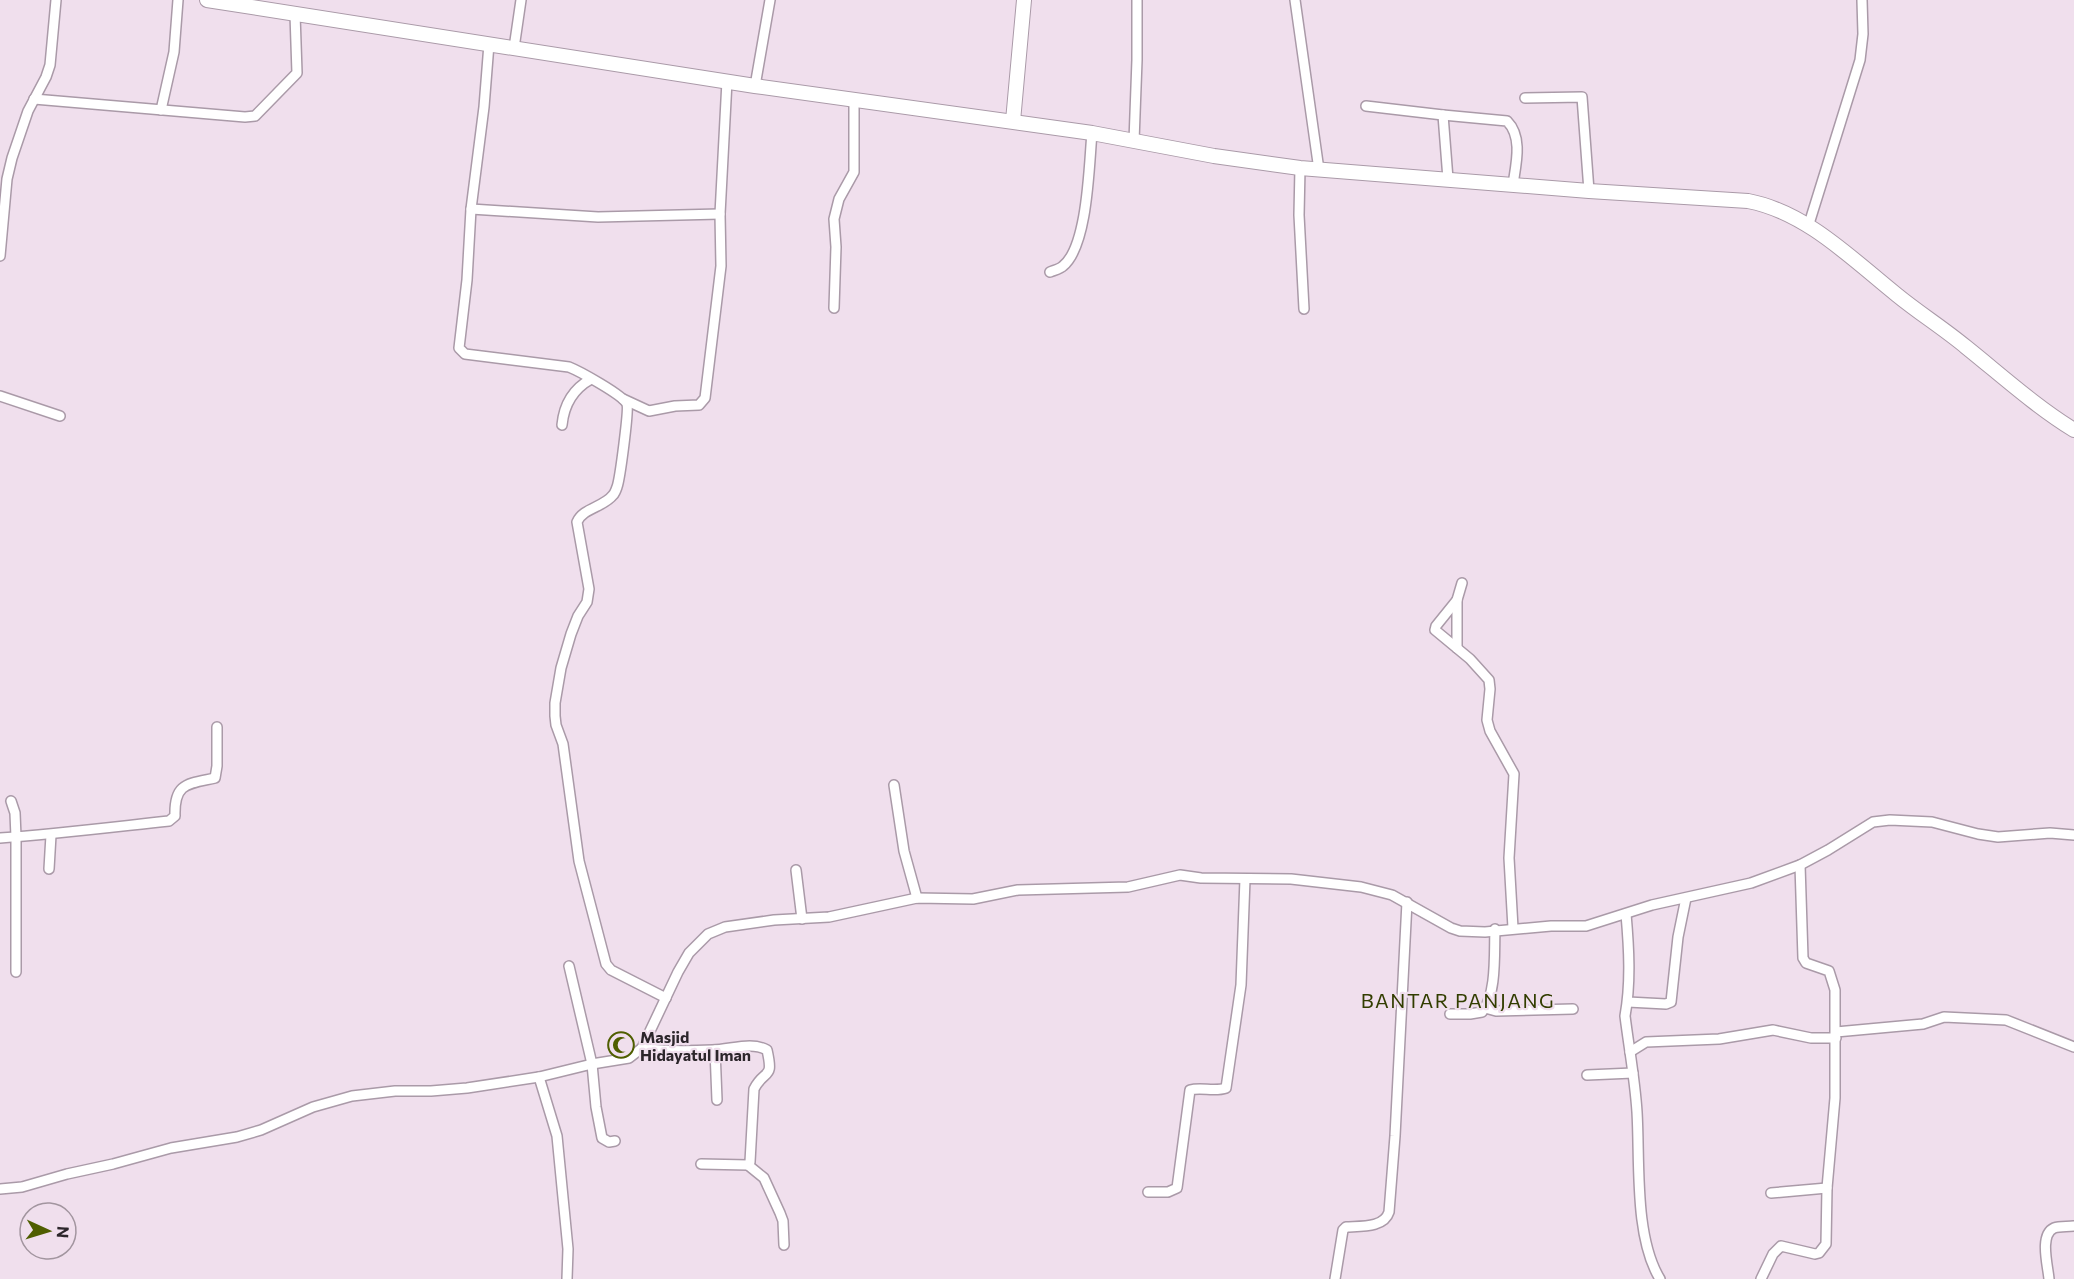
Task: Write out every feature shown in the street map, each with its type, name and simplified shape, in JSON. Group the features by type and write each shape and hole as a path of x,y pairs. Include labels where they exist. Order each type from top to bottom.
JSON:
{"street":[{"path":"0,256 7,178 28,111 50,65 56,0"},
{"path":"161,110 174,52 178,0"},
{"path":"207,0 755,86 1092,133 1214,156 1300,168 1748,201 1766,205 1826,237 2043,410 2074,430"},
{"path":"514,48 521,0"},
{"path":"755,86 770,0"},
{"path":"1013,121 1024,0"},
{"path":"1134,141 1137,0"},
{"path":"1295,0 1319,170"},
{"path":"1808,227 1860,60 1863,34 1862,0"},
{"path":"34,99 255,116 297,73 295,14"},
{"path":"489,44 459,345 462,352 557,365 576,370 621,398 650,411 675,406 699,405 705,398 719,285 727,81"},
{"path":"1525,98 1582,97 1589,191"},
{"path":"834,308 836,247 834,219 839,199 854,172 854,99"},
{"path":"1366,106 1507,121 1515,134 1517,150 1513,184"},
{"path":"1443,116 1448,179"},
{"path":"1050,272 1065,265 1079,237 1086,202 1092,133"},
{"path":"1300,168 1299,215 1304,309"},
{"path":"471,209 598,217 720,214"},
{"path":"562,425 565,406 570,397 591,379"},
{"path":"0,396 60,416"},
{"path":"621,398 627,404 627,420 617,487 612,498 580,516 577,522 589,589 587,602 578,616 561,668 555,716 565,753 579,861 606,964 611,970 666,998"},
{"path":"1457,648 1457,600 1462,583"},
{"path":"1457,600 1435,630 1470,659 1489,681 1487,720 1490,731 1514,774 1509,858 1513,928"},
{"path":"0,838 51,835 87,829 169,822 175,816 178,792 184,786 215,778 217,727"},
{"path":"894,785 904,851 917,898"},
{"path":"11,801 15,813 16,837 16,972"},
{"path":"0,1189 22,1187 67,1173 113,1164 171,1148 237,1137 261,1130 313,1107 352,1096 395,1091 455,1089 540,1077 592,1064 629,1058 642,1048 689,953 708,934 731,926 829,916 917,898 973,899 1018,890 1128,887 1180,875 1291,879 1361,887 1407,902 1452,928 1473,932 1569,925 1586,926 1652,904 1751,883 1800,865 1873,822 1890,820 1932,822 1998,837 2050,833 2074,835"},
{"path":"49,869 51,835"},
{"path":"1761,1279 1773,1254 1781,1246 1815,1254 1826,1244 1827,1188 1834,1098 1835,990 1830,973 1806,963 1803,958 1800,865"},
{"path":"796,870 802,919"},
{"path":"1148,1192 1168,1192 1177,1188 1190,1090 1226,1088 1241,985 1245,879"},
{"path":"1628,1002 1666,1004 1671,1002 1678,938 1686,898"},
{"path":"1335,1279 1343,1230 1346,1227 1378,1223 1386,1219 1389,1212 1407,902"},
{"path":"1626,914 1629,946 1628,1002 1625,1016 1633,1073 1642,1210 1648,1250 1660,1279"},
{"path":"1450,1014 1482,1012 1489,1001 1492,990 1495,929"},
{"path":"569,966 592,1064 602,1138 615,1142"},
{"path":"1485,1008 1496,1011 1573,1009"},
{"path":"1630,1052 1646,1042 1719,1039 1773,1030 1811,1038 1923,1024 1944,1017 1999,1020 2031,1029 2074,1047"},
{"path":"642,1048 676,1051 716,1050 759,1045 767,1050 770,1069 768,1075 758,1082 754,1089 752,1146 748,1165"},
{"path":"716,1050 717,1100"},
{"path":"1587,1075 1633,1073"},
{"path":"540,1077 557,1136 568,1250 567,1279"},
{"path":"701,1164 748,1165 764,1178 783,1221 784,1245"},
{"path":"1771,1193 1827,1188"},
{"path":"2049,1279 2047,1236 2056,1228 2074,1226"}],"place":[{"name":"Masjid Hidayatul Iman","path":"621,1045"}],"district":[{"name":"BANTAR PANJANG","path":"1458,1000"}]}
